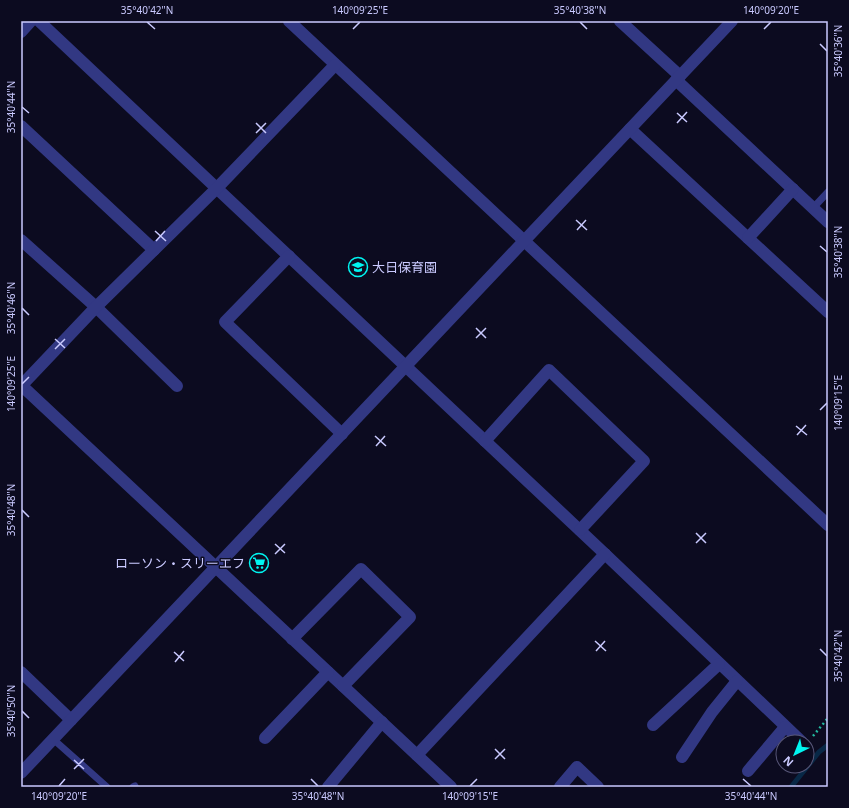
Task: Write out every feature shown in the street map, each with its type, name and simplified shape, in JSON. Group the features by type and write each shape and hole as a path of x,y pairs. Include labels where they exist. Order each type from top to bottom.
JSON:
{"street":[{"path":"21,32 31,21"},
{"path":"39,21 580,530 785,727 798,734"},
{"path":"289,21 828,525"},
{"path":"620,21 792,189 828,222"},
{"path":"21,773 732,21"},
{"path":"335,65 216,188 96,307 21,385 451,787"},
{"path":"21,126 154,250"},
{"path":"630,129 828,312"},
{"path":"748,238 792,189"},
{"path":"21,240 96,307 177,386"},
{"path":"289,256 225,322 342,434"},
{"path":"485,441 549,370 644,461 580,530"},
{"path":"417,755 605,554"},
{"path":"292,639 361,569 410,617 343,686"},
{"path":"654,725 719,664"},
{"path":"21,672 71,720"},
{"path":"265,738 328,672"},
{"path":"682,757 712,712 737,681"},
{"path":"328,787 382,722"},
{"path":"748,771 785,727"},
{"path":"560,787 577,767 598,787"}],"lane":[{"path":"813,208 828,192"},
{"path":"53,739 107,787"}],"path":[{"path":"812,734 828,718"}],"waterway":[{"path":"791,787 819,752 828,745"}],"place":[{"name":"大日保育園","path":"358,267"},
{"name":"ローソン・スリーエフ","path":"259,563"}]}
